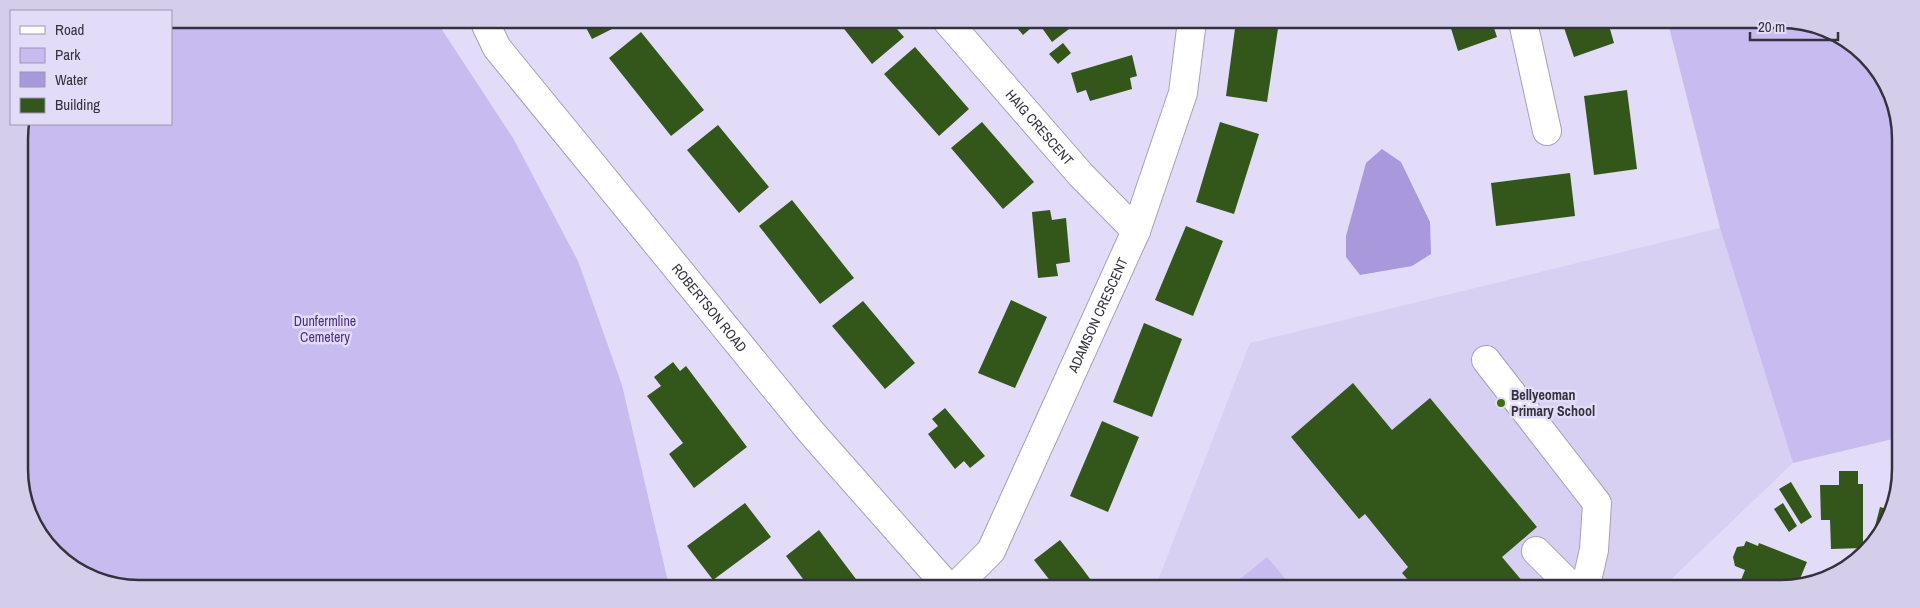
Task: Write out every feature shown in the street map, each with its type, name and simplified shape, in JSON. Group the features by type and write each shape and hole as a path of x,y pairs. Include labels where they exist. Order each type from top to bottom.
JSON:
{"street":[{"name":"ROBERTSON ROAD","path":"487,28 497,48 509,63 811,432 942,580"},
{"name":"HAIG CRESCENT","path":"953,28 1081,175 1136,231"},
{"name":"ADAMSON CRESCENT","path":"962,580 991,551 1136,231 1183,93 1191,28"},
{"path":"1524,28 1548,131"},
{"path":"1486,360 1597,503 1594,550 1587,580"},
{"path":"1536,551 1566,580"}],"shaded area":[{"name":"Bellyeoman Primary School","path":"1720,228 1793,463 1670,580 1158,580 1250,343"}],"green space":[{"name":"Dunfermline Cemetery","path":"172,28 441,28 513,138 578,261 622,385 668,580 124,580 96,572 71,558 55,543 39,519 30,491 28,477 28,125 172,125"},
{"path":"1669,28 1796,28 1811,31 1837,42 1855,55 1874,77 1887,103 1892,124 1892,439 1793,463 1720,228"},
{"path":"1267,557 1286,580 1239,580"}],"water":[{"path":"1382,149 1401,162 1430,222 1431,254 1412,266 1360,275 1346,257 1346,236 1366,163"}],"building":[{"path":"586,28 614,28 592,39"},
{"path":"843,28 896,28 904,37 872,64"},
{"path":"1017,28 1031,28 1023,35"},
{"path":"1042,28 1068,28 1069,29 1052,42"},
{"path":"1235,28 1278,28 1267,102 1226,96"},
{"path":"1451,28 1494,28 1497,37 1458,51"},
{"path":"1564,28 1610,28 1614,43 1574,57"},
{"path":"641,32 704,110 671,136 609,58"},
{"path":"1063,43 1071,53 1058,64 1049,54"},
{"path":"915,47 969,109 939,136 884,74"},
{"path":"1132,55 1137,76 1130,78 1132,89 1090,101 1086,90 1077,93 1071,73"},
{"path":"1627,90 1637,169 1594,175 1584,96"},
{"path":"982,122 1034,182 1003,209 951,148"},
{"path":"1220,122 1259,134 1234,214 1196,202"},
{"path":"718,125 769,187 739,213 687,150"},
{"path":"1570,173 1575,216 1496,226 1491,183"},
{"path":"792,200 854,278 820,304 759,226"},
{"path":"1050,210 1052,220 1066,218 1070,262 1056,264 1058,276 1038,278 1032,212"},
{"path":"1186,226 1223,241 1193,316 1155,300"},
{"path":"1011,300 1047,317 1015,388 978,373"},
{"path":"863,301 915,363 885,389 832,326"},
{"path":"1144,323 1182,339 1152,417 1113,402"},
{"path":"673,362 680,371 686,366 747,447 694,488 669,454 683,443 647,396 661,386 654,377"},
{"path":"1353,383 1392,430 1430,398 1537,527 1502,557 1521,580 1408,580 1402,573 1408,567 1365,514 1359,519 1291,437"},
{"path":"945,408 985,456 970,468 964,461 955,469 928,434 938,426 932,419"},
{"path":"1102,421 1139,437 1108,512 1070,496"},
{"path":"1839,471 1858,471 1858,484 1863,484 1863,545 1860,548 1831,549 1830,520 1821,520 1820,485 1839,485"},
{"path":"1791,482 1812,517 1801,524 1779,489"},
{"path":"745,503 771,537 713,580 687,546"},
{"path":"1783,503 1797,526 1789,532 1774,509"},
{"path":"1880,507 1885,508 1881,519 1874,531"},
{"path":"819,530 857,580 804,580 786,556"},
{"path":"1060,540 1091,580 1050,580 1034,560"},
{"path":"1746,541 1758,546 1759,543 1807,562 1800,579 1741,580 1745,570 1735,566 1733,557 1737,547 1744,546"}],"place":[{"name":"Bellyeoman Primary School","path":"1501,403"}]}
